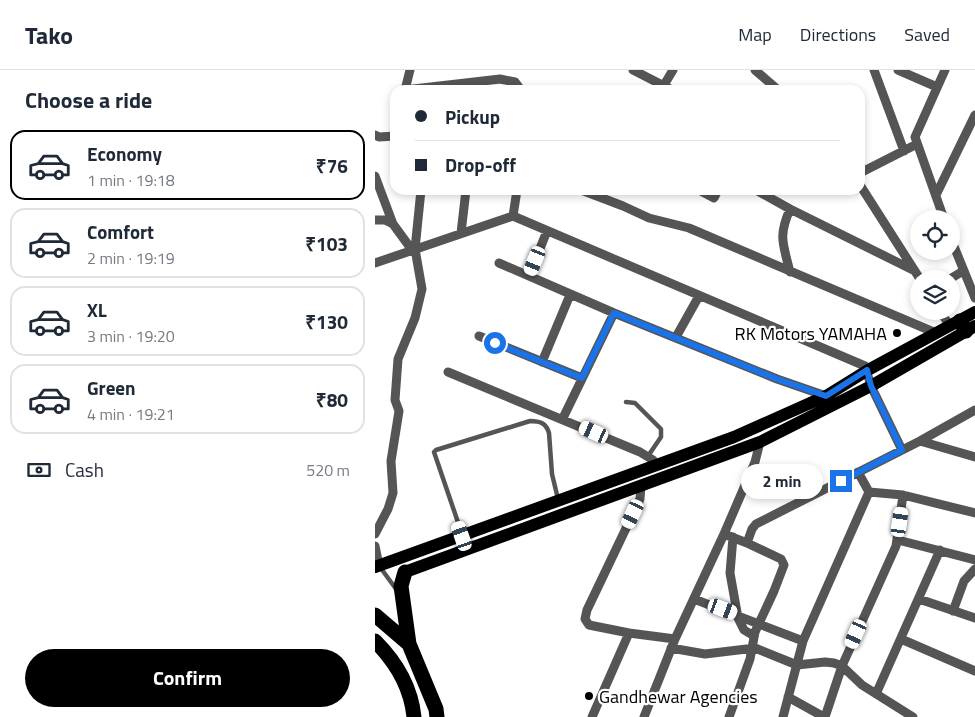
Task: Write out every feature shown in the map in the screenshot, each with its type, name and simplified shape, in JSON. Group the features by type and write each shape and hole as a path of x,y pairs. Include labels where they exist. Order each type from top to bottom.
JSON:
{"highway":[{"path":"405,572 401,586 409,644 437,709 437,717"},
{"path":"375,615 409,644"},
{"path":"375,641 399,670 408,690 414,717"}],"main road":[{"path":"405,572 760,442 871,386 963,326 975,312"},
{"path":"377,566 559,501 651,461 734,438 826,396 867,370 936,334 963,326"}],"street":[{"path":"406,85 410,70"},
{"path":"633,70 659,85"},
{"path":"667,85 673,70"},
{"path":"755,70 772,85"},
{"path":"874,70 904,151"},
{"path":"898,70 937,87"},
{"path":"941,210 915,134 945,70"},
{"path":"445,85 500,78 515,82 517,85"},
{"path":"936,196 975,116"},
{"path":"375,138 390,136"},
{"path":"865,170 917,144"},
{"path":"375,176 393,224 413,249"},
{"path":"865,193 915,270"},
{"path":"375,534 388,509 393,493 391,461 399,411 395,400 398,359 415,318 421,295 421,278 413,249 420,195"},
{"path":"461,233 466,195"},
{"path":"513,216 516,195"},
{"path":"594,195 649,218 689,228 936,334"},
{"path":"765,195 910,271"},
{"path":"790,209 782,234 790,272"},
{"path":"375,263 513,216 861,363 867,370 871,386 902,450"},
{"path":"375,220 385,220 393,224"},
{"path":"529,276 547,231"},
{"path":"959,260 975,298"},
{"path":"499,263 614,313 777,379 826,396"},
{"path":"542,362 570,295"},
{"path":"676,337 699,296"},
{"path":"563,418 614,313"},
{"path":"479,336 582,378"},
{"path":"448,372 563,418 651,461"},
{"path":"747,543 756,524 920,441 975,410"},
{"path":"920,441 975,457"},
{"path":"644,717 671,648 694,598 729,536 755,462 760,442"},
{"path":"858,472 869,492"},
{"path":"641,485 640,498 585,614 586,623 629,633 675,639"},
{"path":"869,492 903,495 975,513"},
{"path":"783,717 803,641 869,492"},
{"path":"788,697 825,717 842,666 898,540 903,495"},
{"path":"729,536 781,559 783,565 754,636 750,659 729,717"},
{"path":"729,536 730,573 737,614 744,630 754,636"},
{"path":"898,540 975,560"},
{"path":"375,546 377,566"},
{"path":"876,694 940,550"},
{"path":"953,611 964,581 975,569"},
{"path":"694,598 759,622 803,641"},
{"path":"919,599 975,618"},
{"path":"592,717 629,633"},
{"path":"901,639 975,671"},
{"path":"671,648 705,654 752,648 760,649 797,665 830,662 842,666 862,685 913,717"}],"lane":[{"path":"626,402 635,403 661,429 661,437 651,461"},
{"path":"462,536 434,452 436,450 530,421 540,422 547,428 549,433 552,474 559,501"},
{"path":"377,566 402,597"}],"place":[{"name":"RK Motors YAMAHA","path":"897,333"},
{"name":"Gandhewar Agencies","path":"589,696"}],"route":[{"path":"495,343 582,378 614,313 777,379 826,396 867,370 871,386 902,450 841,481"}]}
